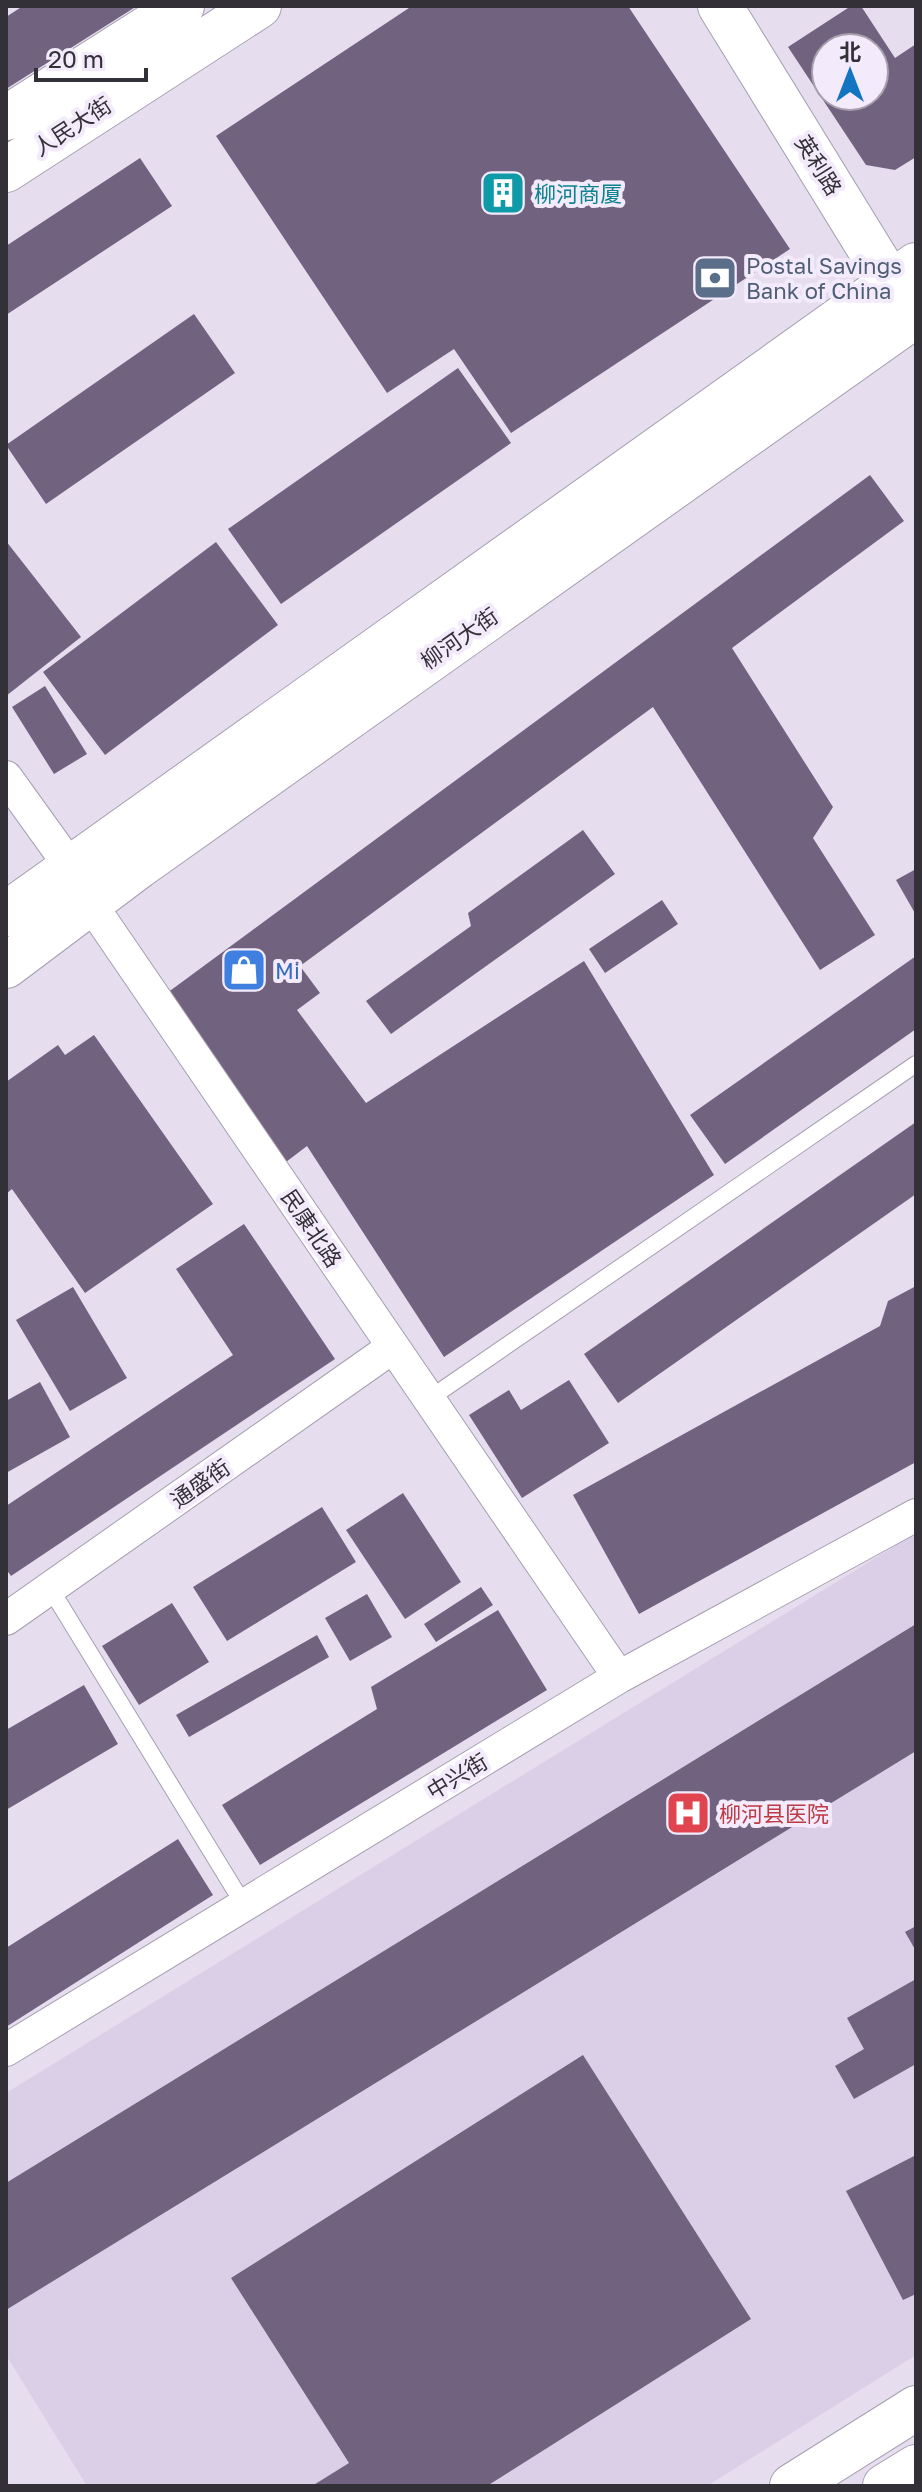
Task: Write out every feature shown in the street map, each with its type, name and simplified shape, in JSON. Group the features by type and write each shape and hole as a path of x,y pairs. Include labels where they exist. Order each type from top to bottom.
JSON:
{"main road":[{"name":"人民大街","path":"6,118 182,6"},
{"name":"人民大街","path":"6,170 259,6"},
{"name":"英利路","path":"720,6 911,301"},
{"name":"柳河大街","path":"6,966 80,885 911,301"},
{"name":"柳河大街","path":"6,914 80,885"},
{"path":"792,2486 916,2408"},
{"path":"885,2486 916,2467"}],"street":[{"name":"民康北路","path":"6,777 619,1677"},
{"name":"通盛街","path":"6,1619 393,1347"},
{"name":"中兴街","path":"6,2050 619,1677 916,1515"}],"lane":[{"path":"429,1399 916,1064"},
{"path":"50,1588 244,1905"}],"shaded area":[{"name":"柳河县医院","path":"916,1533 916,2355 707,2486 87,2486 6,2355 6,2093"}],"building":[{"path":"23,6 137,6 6,89 6,17"},
{"name":"柳河商厦","path":"412,6 628,6 790,249 511,433 454,349 387,393 216,136"},
{"path":"851,6 861,6 878,32 811,32"},
{"path":"810,33 810,80 788,47"},
{"path":"916,44 916,157 895,170 866,165 831,112 890,112 890,50 895,58"},
{"path":"140,158 172,206 6,315 6,246"},
{"path":"194,314 235,373 46,504 6,445"},
{"path":"458,368 511,443 281,604 228,529"},
{"path":"870,475 904,521 732,648 833,807 813,838 875,935 820,970 653,707 300,966 320,993 297,1010 366,1103 584,961 714,1175 444,1357 307,1146 286,1162 163,996"},
{"path":"6,541 81,637 6,696"},
{"path":"216,542 278,625 105,755 43,672"},
{"path":"45,686 87,754 54,774 12,707"},
{"path":"583,830 615,874 391,1034 366,1001 471,926 468,913"},
{"path":"916,869 916,915 896,880"},
{"path":"662,900 678,924 605,973 589,949"},
{"path":"916,956 916,1029 725,1164 690,1115"},
{"path":"94,1035 213,1204 85,1293 12,1189 6,1194 6,1082 58,1045 65,1055"},
{"path":"916,1122 916,1194 618,1403 584,1354"},
{"path":"244,1224 335,1359 11,1576 6,1569 6,1506 233,1355 176,1269"},
{"path":"916,1286 916,1462 639,1614 573,1495 880,1326 888,1301"},
{"path":"73,1287 127,1378 70,1411 16,1320"},
{"path":"569,1380 609,1443 522,1498 469,1415 509,1390 521,1410"},
{"path":"40,1382 70,1437 6,1473 6,1401"},
{"path":"403,1493 461,1582 405,1619 346,1530"},
{"path":"322,1507 356,1562 227,1641 193,1587"},
{"path":"481,1587 493,1605 436,1642 424,1624"},
{"path":"367,1594 392,1637 350,1661 325,1618"},
{"path":"172,1603 209,1662 139,1705 102,1646"},
{"path":"498,1610 547,1690 260,1865 222,1805 377,1709 371,1687"},
{"path":"916,1624 916,1751 6,2310 6,2183"},
{"path":"317,1635 329,1657 189,1737 176,1715"},
{"path":"84,1685 118,1744 6,1810 6,1730"},
{"path":"178,1839 213,1895 6,2027 6,1948"},
{"path":"916,1926 916,1951 905,1932"},
{"path":"916,1979 916,2064 854,2099 835,2066 864,2049 847,2018"},
{"path":"583,2055 751,2319 487,2486 312,2486 349,2463 231,2278"},
{"path":"916,2155 916,2294 903,2300 846,2191"}],"place":[{"name":"柳河商厦","path":"503,193"},
{"name":"Postal Savings Bank of China","path":"715,278"},
{"name":"Mi","path":"244,970"},
{"name":"柳河县医院","path":"688,1813"}]}
